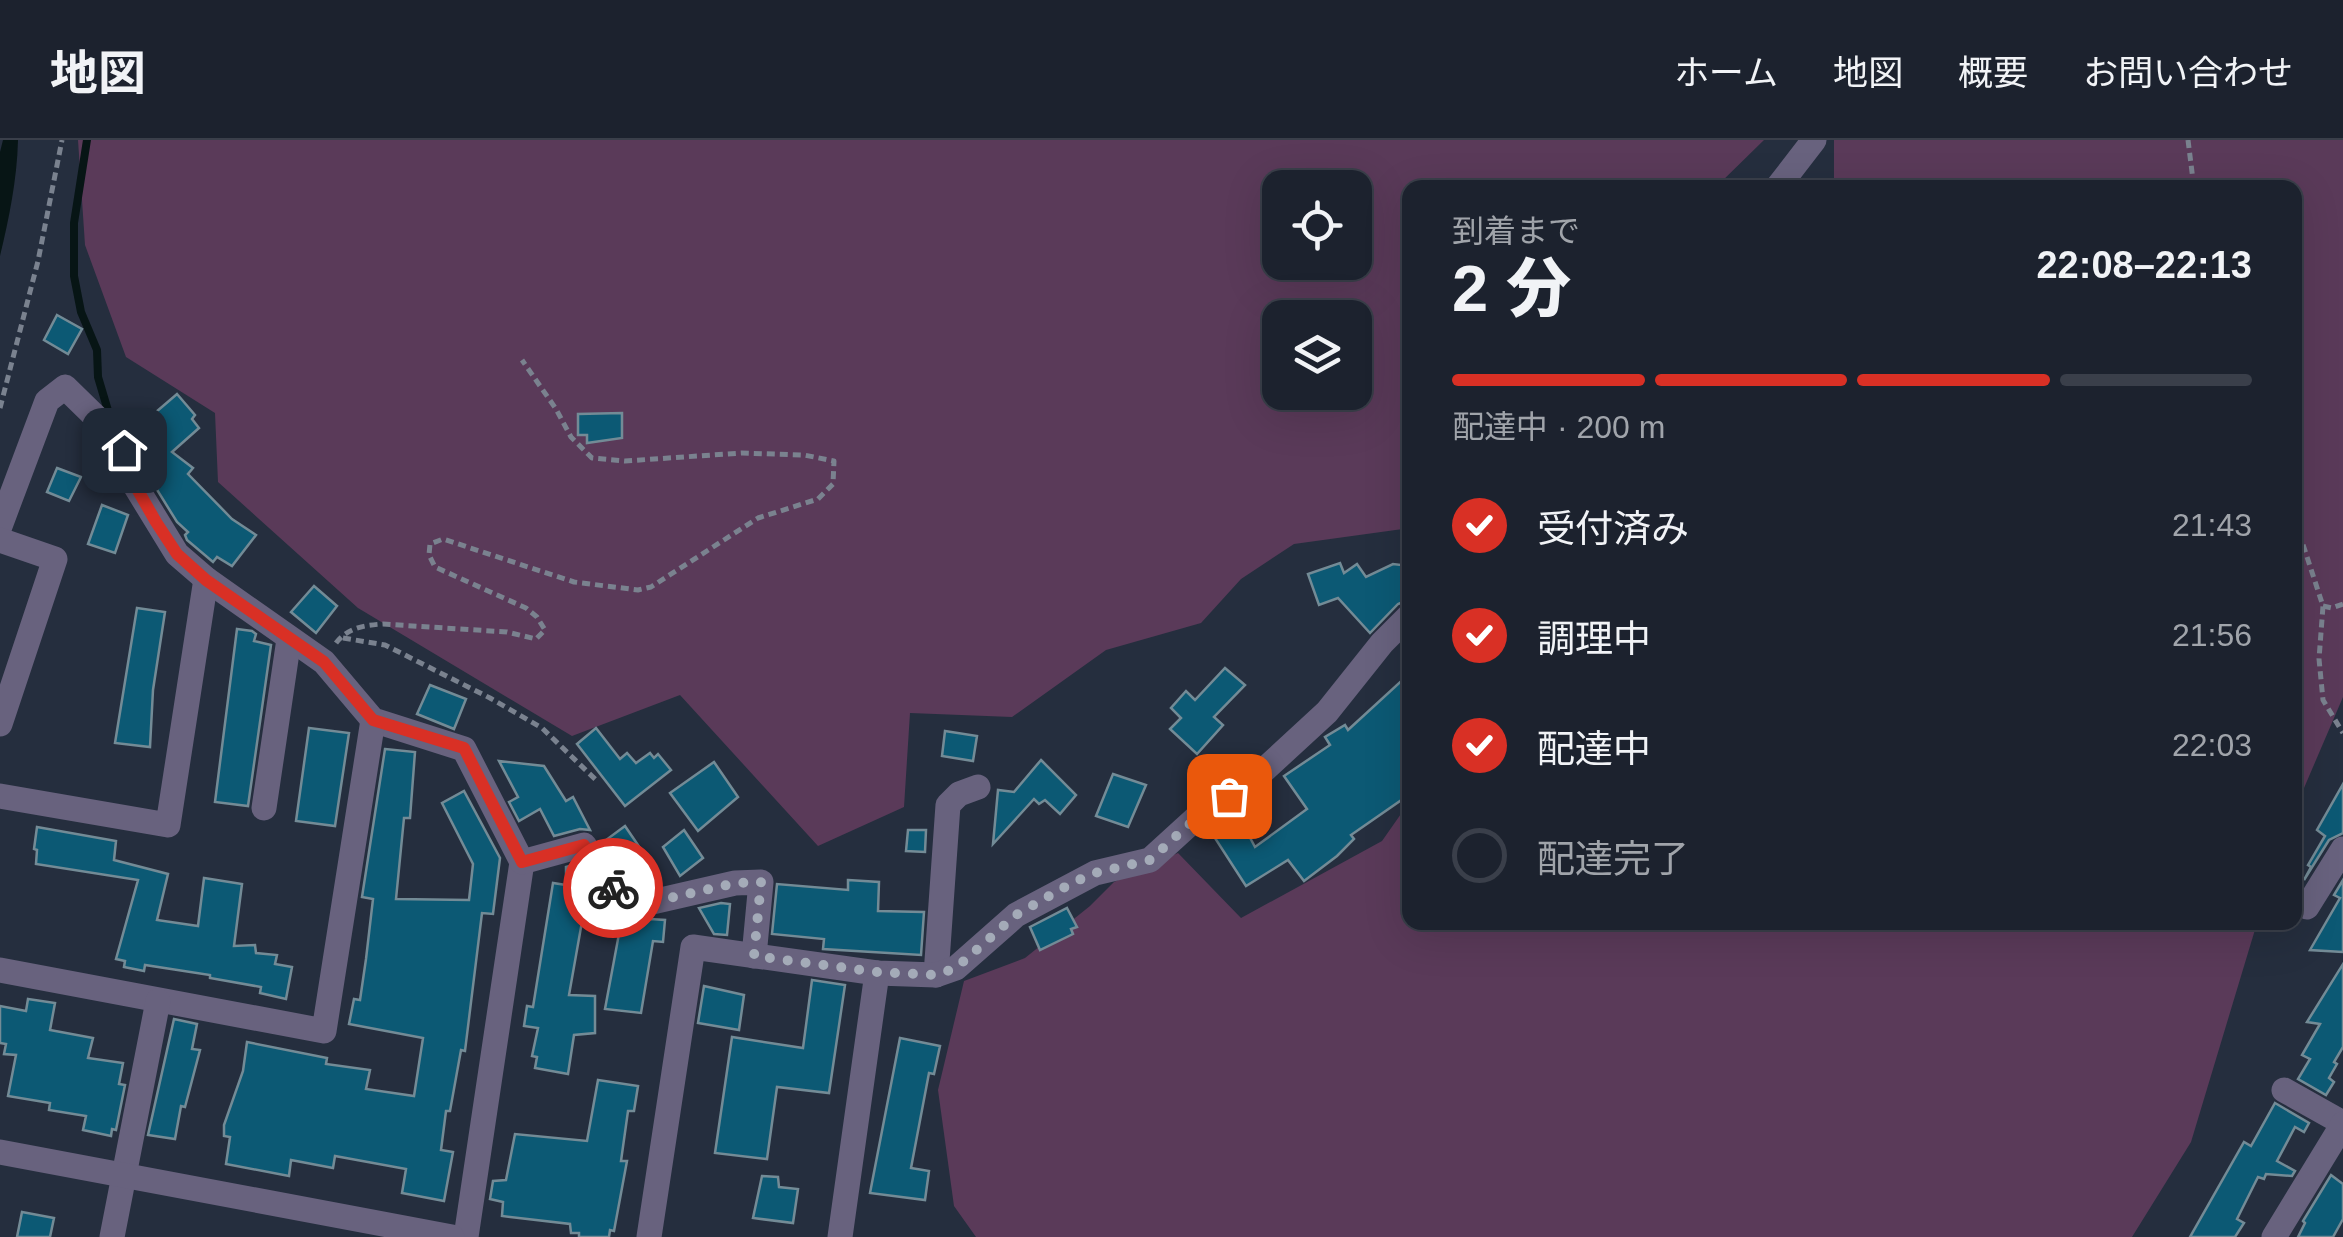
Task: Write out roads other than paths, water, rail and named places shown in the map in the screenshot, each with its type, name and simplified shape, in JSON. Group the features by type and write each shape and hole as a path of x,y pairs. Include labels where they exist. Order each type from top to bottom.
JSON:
{"street":[{"path":"1783,180 1814,140"},
{"path":"0,526 48,400 65,388 108,428 124,450 136,487 177,554 206,580 324,662 373,720 464,748 522,862 466,1237"},
{"path":"0,540 55,559 0,724"},
{"path":"0,796 168,825 206,580"},
{"path":"649,1237 693,948 877,972 936,975 956,968 1016,915 1095,873 1150,860 1206,809 1252,782 1327,712 1402,623"},
{"path":"264,808 289,639"},
{"path":"0,970 324,1031 373,720"},
{"path":"936,975 948,806 959,794 978,787"},
{"path":"522,862 584,845 626,908 736,883 761,882 754,956"},
{"path":"2307,907 2343,849"},
{"path":"840,1237 877,972"},
{"path":"112,1237 158,1000"},
{"path":"2274,1237 2336,1150 2343,1123 2284,1090"},
{"path":"0,1152 452,1237"}],"waterway":[{"path":"87,140 74,223 74,276 81,312 97,350 98,377 109,414"}]}
